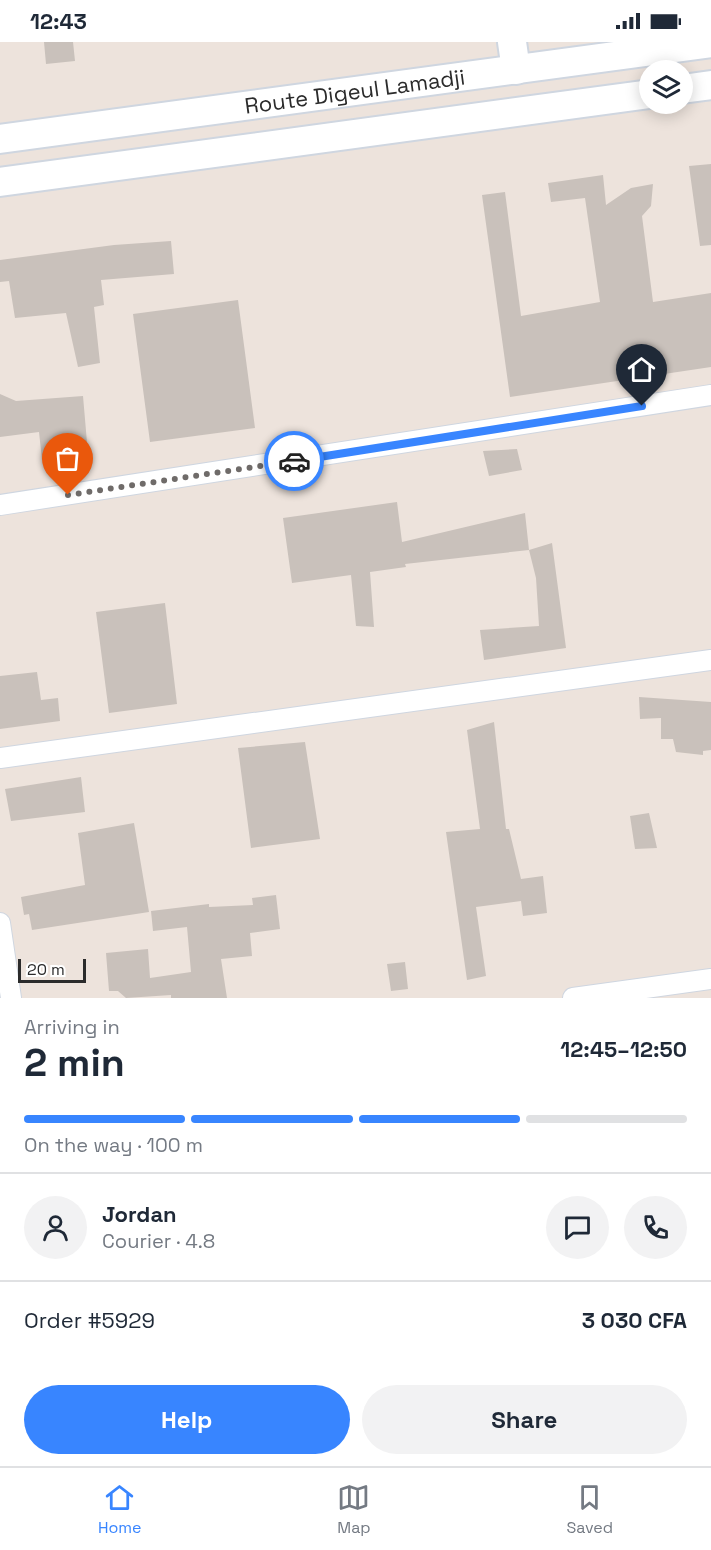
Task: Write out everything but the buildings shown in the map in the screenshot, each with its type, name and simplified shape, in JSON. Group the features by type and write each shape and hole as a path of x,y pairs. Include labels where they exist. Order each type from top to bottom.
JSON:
{"main road":[{"path":"512,42 516,70"},
{"name":"Route Digeul Lamadji","path":"0,139 516,70 547,54 711,43"},
{"path":"693,87 711,85"},
{"name":"Route Digeul Lamadji","path":"0,182 639,95"}],"street":[{"path":"0,505 711,395"},
{"path":"0,758 711,660"},
{"path":"0,923 11,998"},
{"path":"573,998 711,979"}],"way so far":[{"path":"68,495 294,461"}],"route":[{"path":"294,461 642,406"}]}
